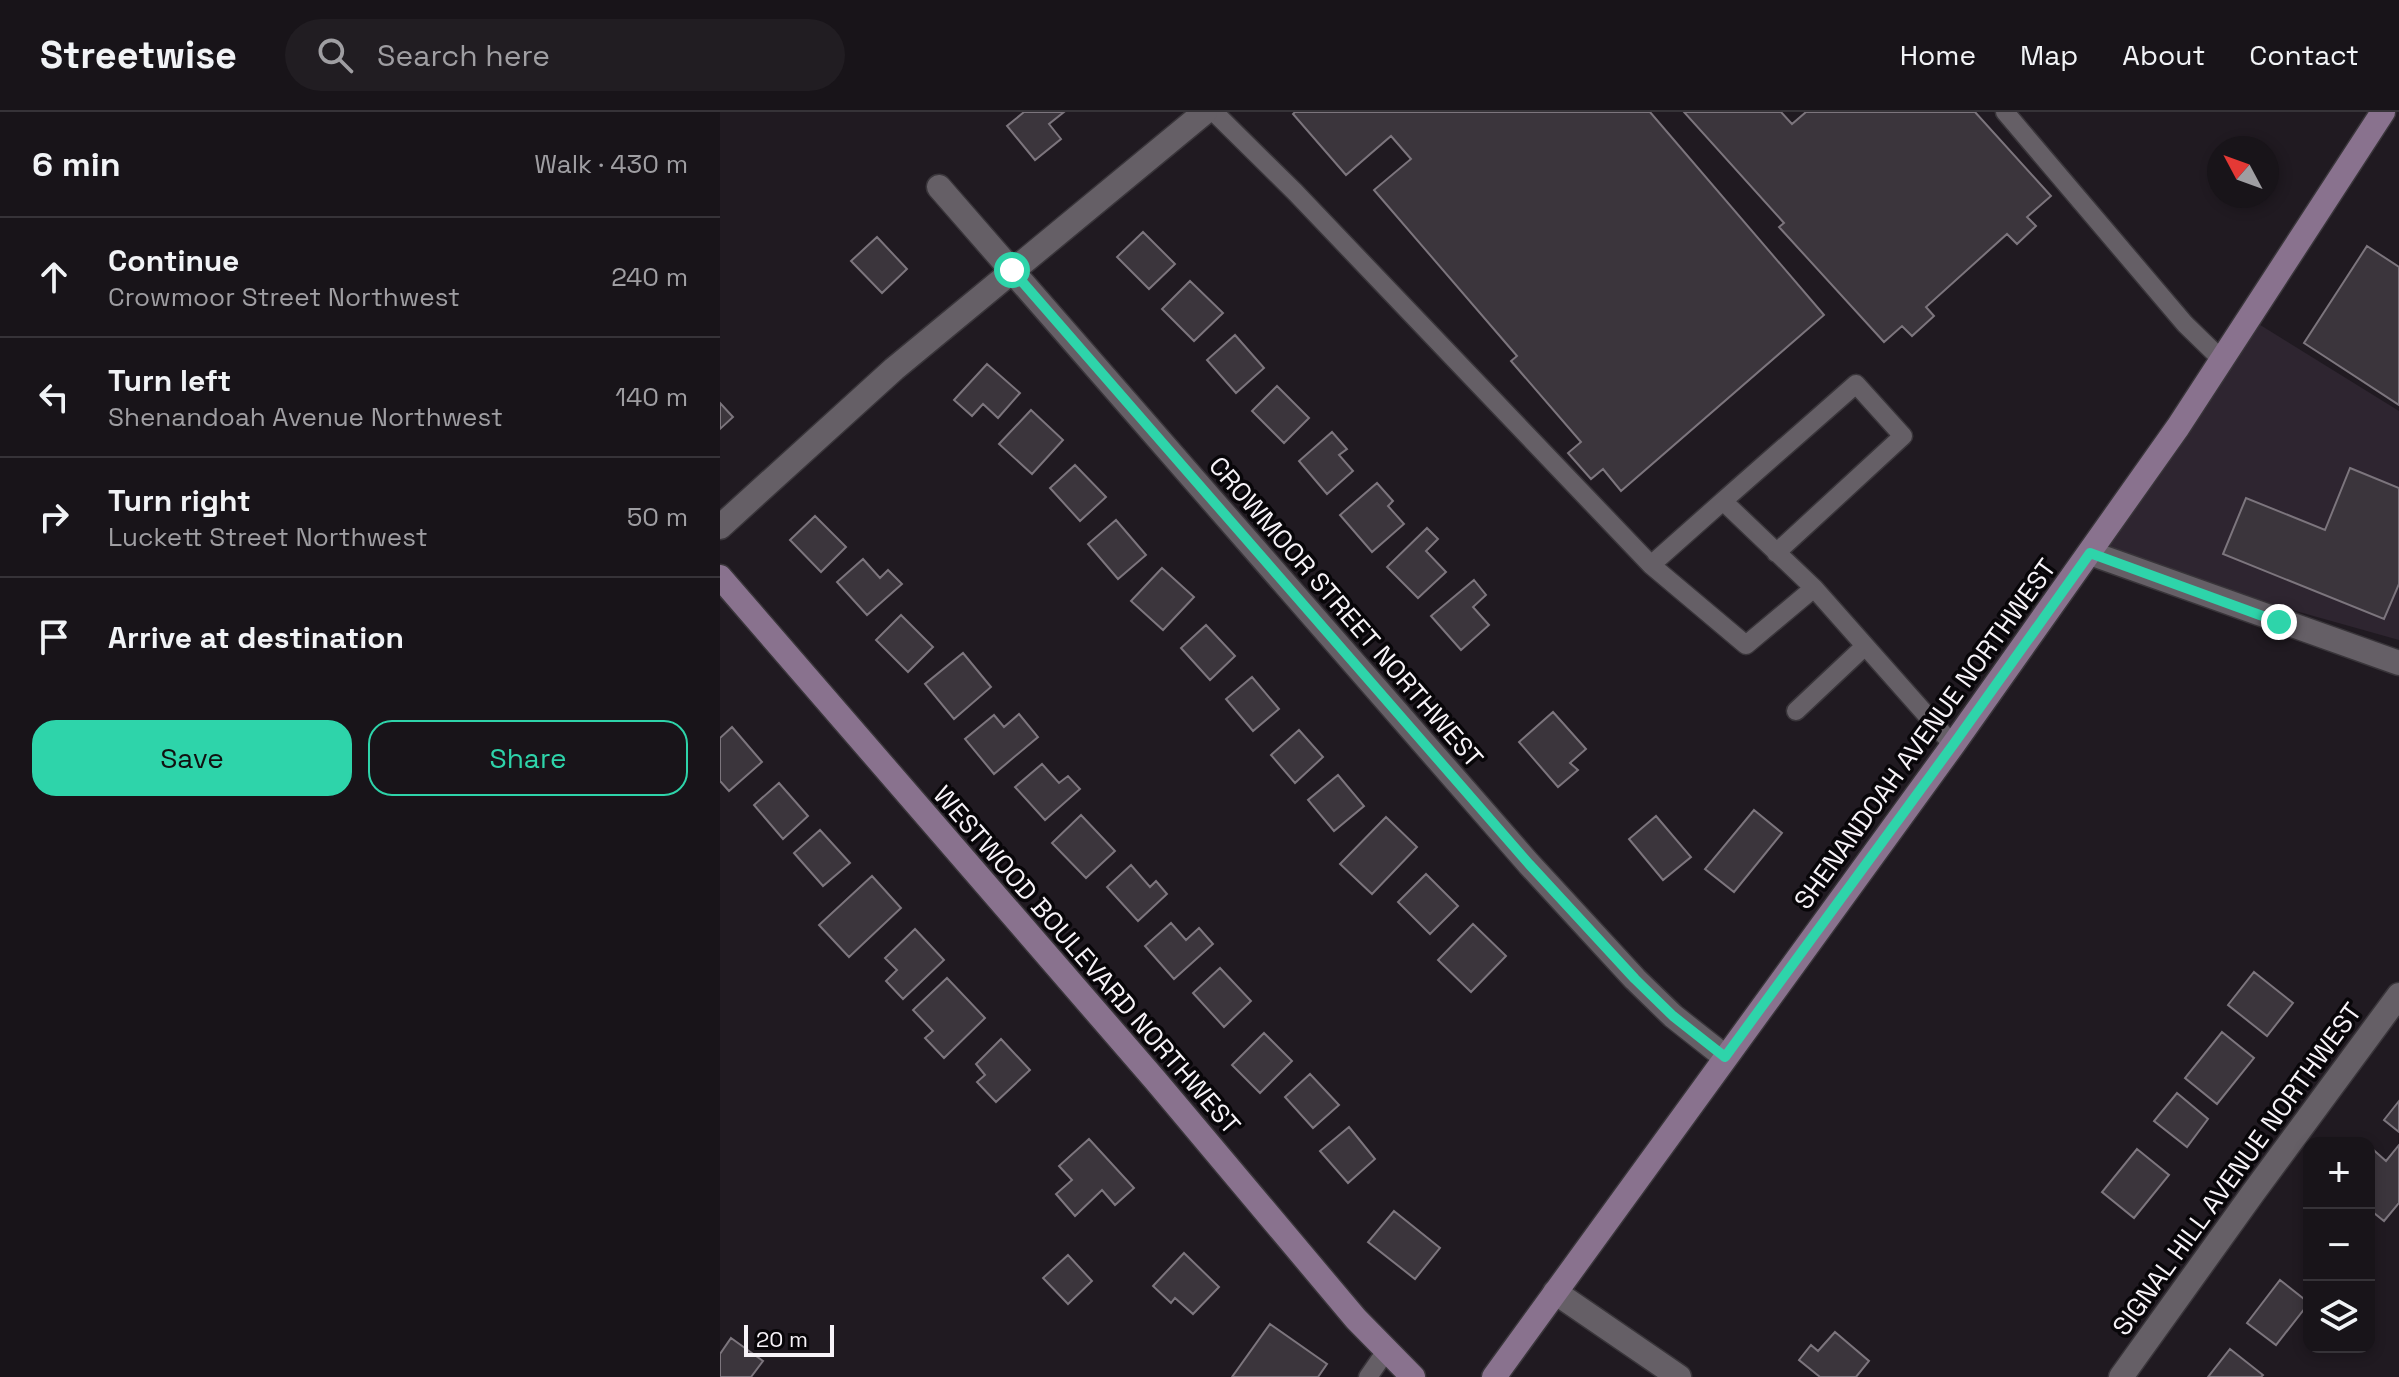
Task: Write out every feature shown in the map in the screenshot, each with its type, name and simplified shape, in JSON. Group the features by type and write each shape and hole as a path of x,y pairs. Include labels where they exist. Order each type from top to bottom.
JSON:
{"main road":[{"name":"SHENANDOAH AVENUE NORTHWEST","path":"1494,1377 2090,553 2178,427 2383,112"},
{"name":"WESTWOOD BOULEVARD NORTHWEST","path":"720,577 1156,1081 1356,1319 1413,1377"}],"street":[{"path":"720,527 894,369 1205,112"},
{"name":"CROWMOOR STREET NORTHWEST","path":"939,187 1529,864 1635,979 1673,1016 1725,1057"},
{"path":"2090,553 2399,663"},
{"name":"SIGNAL HILL AVENUE NORTHWEST","path":"2121,1377 2399,995"},
{"path":"1555,1292 1679,1377"}],"lane":[{"path":"1214,112 1295,192 1651,565 1746,645 1814,588"},
{"path":"2005,112 2185,324 2222,360"},
{"path":"1651,565 1856,384 1903,436 1776,553"},
{"path":"1723,501 1814,588 1953,745"},
{"path":"1796,711 1865,646"},
{"path":"1368,1377 1386,1351"}],"shaded area":[{"path":"2249,318 2399,411 2399,640 2090,553"}],"building":[{"path":"1024,112 1064,112 1049,124 1061,139 1035,160 1007,126"},
{"path":"1650,112 1824,315 1621,491 1603,469 1591,479 1568,453 1581,442 1511,361 1517,356 1374,190 1411,159 1391,136 1346,175 1293,114"},
{"path":"1684,112 1781,112 1792,124 1806,112 1975,112 2051,196 2027,217 2036,226 2017,244 2007,234 1926,307 1934,316 1912,336 1902,326 1884,342 1779,227 1784,223"},
{"path":"1143,232 1175,264 1149,289 1117,257"},
{"path":"877,237 907,269 882,293 851,261"},
{"path":"2367,246 2399,267 2399,405 2304,343"},
{"path":"1190,281 1223,313 1194,341 1162,309"},
{"path":"1235,335 1264,368 1236,393 1207,360"},
{"path":"987,364 1020,393 998,418 983,404 972,416 954,400"},
{"path":"1277,386 1309,418 1284,443 1252,411"},
{"path":"720,403 733,417 720,429"},
{"path":"1031,410 1063,440 1032,474 999,444"},
{"path":"1332,432 1347,449 1339,455 1353,471 1327,494 1299,461"},
{"path":"1075,465 1106,497 1080,521 1050,488"},
{"path":"2350,468 2399,488 2399,584 2384,619 2223,554 2246,498 2325,530"},
{"path":"1377,483 1393,501 1388,506 1404,524 1372,552 1340,515"},
{"path":"815,516 846,547 821,572 790,540"},
{"path":"1116,520 1146,555 1118,579 1088,544"},
{"path":"1427,528 1438,539 1426,551 1446,572 1418,598 1387,567"},
{"path":"863,559 880,578 888,570 902,584 867,615 837,582"},
{"path":"1162,568 1194,597 1163,630 1131,601"},
{"path":"1474,580 1486,595 1473,607 1489,625 1461,650 1431,616"},
{"path":"901,615 933,647 908,672 876,640"},
{"path":"1206,625 1235,656 1210,680 1181,648"},
{"path":"963,653 991,687 954,719 925,684"},
{"path":"1252,677 1279,709 1253,731 1226,699"},
{"path":"1553,712 1586,749 1570,763 1578,770 1558,787 1519,742"},
{"path":"1019,714 1038,737 994,774 965,739 994,715 1004,727"},
{"path":"732,727 762,762 729,791 720,781 720,738"},
{"path":"1299,730 1323,757 1295,783 1271,755"},
{"path":"1042,764 1059,783 1068,776 1080,789 1045,820 1015,787"},
{"path":"1338,775 1364,806 1334,831 1308,800"},
{"path":"779,783 808,816 783,839 754,805"},
{"path":"1754,810 1782,833 1734,892 1705,869"},
{"path":"1081,815 1115,851 1086,878 1052,843"},
{"path":"1656,816 1691,857 1663,880 1629,839"},
{"path":"1386,817 1417,847 1372,894 1340,864"},
{"path":"820,830 850,863 823,886 794,853"},
{"path":"1131,865 1150,887 1156,881 1167,894 1138,921 1107,887"},
{"path":"1426,874 1458,906 1430,934 1398,902"},
{"path":"872,876 901,908 849,957 819,925"},
{"path":"1171,923 1186,940 1199,928 1213,944 1174,979 1145,946"},
{"path":"1473,924 1506,956 1471,992 1438,960"},
{"path":"915,929 944,960 903,999 886,981 897,970 885,958"},
{"path":"1220,968 1251,1001 1224,1027 1193,993"},
{"path":"2254,972 2293,1003 2267,1036 2228,1005"},
{"path":"947,978 985,1018 944,1058 925,1038 933,1031 913,1010"},
{"path":"2222,1032 2254,1058 2217,1104 2185,1078"},
{"path":"1264,1033 1292,1061 1260,1093 1232,1065"},
{"path":"1001,1039 1030,1070 996,1102 977,1082 985,1075 976,1064"},
{"path":"1310,1074 1339,1105 1313,1128 1285,1097"},
{"path":"2177,1093 2208,1119 2187,1147 2154,1121"},
{"path":"2399,1101 2399,1132 2384,1120"},
{"path":"1349,1127 1375,1159 1348,1183 1320,1151"},
{"path":"1089,1139 1134,1188 1115,1205 1102,1190 1075,1216 1056,1194 1072,1180 1059,1166"},
{"path":"2399,1145 2399,1203 2384,1221 2375,1214 2375,1151 2386,1161"},
{"path":"2137,1149 2169,1175 2134,1218 2102,1192"},
{"path":"1394,1211 1440,1248 1415,1279 1368,1242"},
{"path":"1184,1253 1219,1287 1193,1314 1175,1298 1171,1303 1153,1286"},
{"path":"1068,1255 1092,1281 1068,1304 1043,1278"},
{"path":"2280,1280 2303,1298 2303,1311 2276,1345 2247,1323"},
{"path":"1270,1324 1327,1364 1318,1377 1232,1377"},
{"path":"1835,1332 1869,1361 1856,1377 1820,1377 1799,1360 1811,1345 1818,1351"},
{"path":"731,1338 763,1361 751,1377 720,1377 720,1354"},
{"path":"2230,1349 2263,1375 2208,1377"}],"route":[{"path":"1012,270 1529,864 1635,979 1673,1016 1725,1057 2090,553 2279,622"}]}
